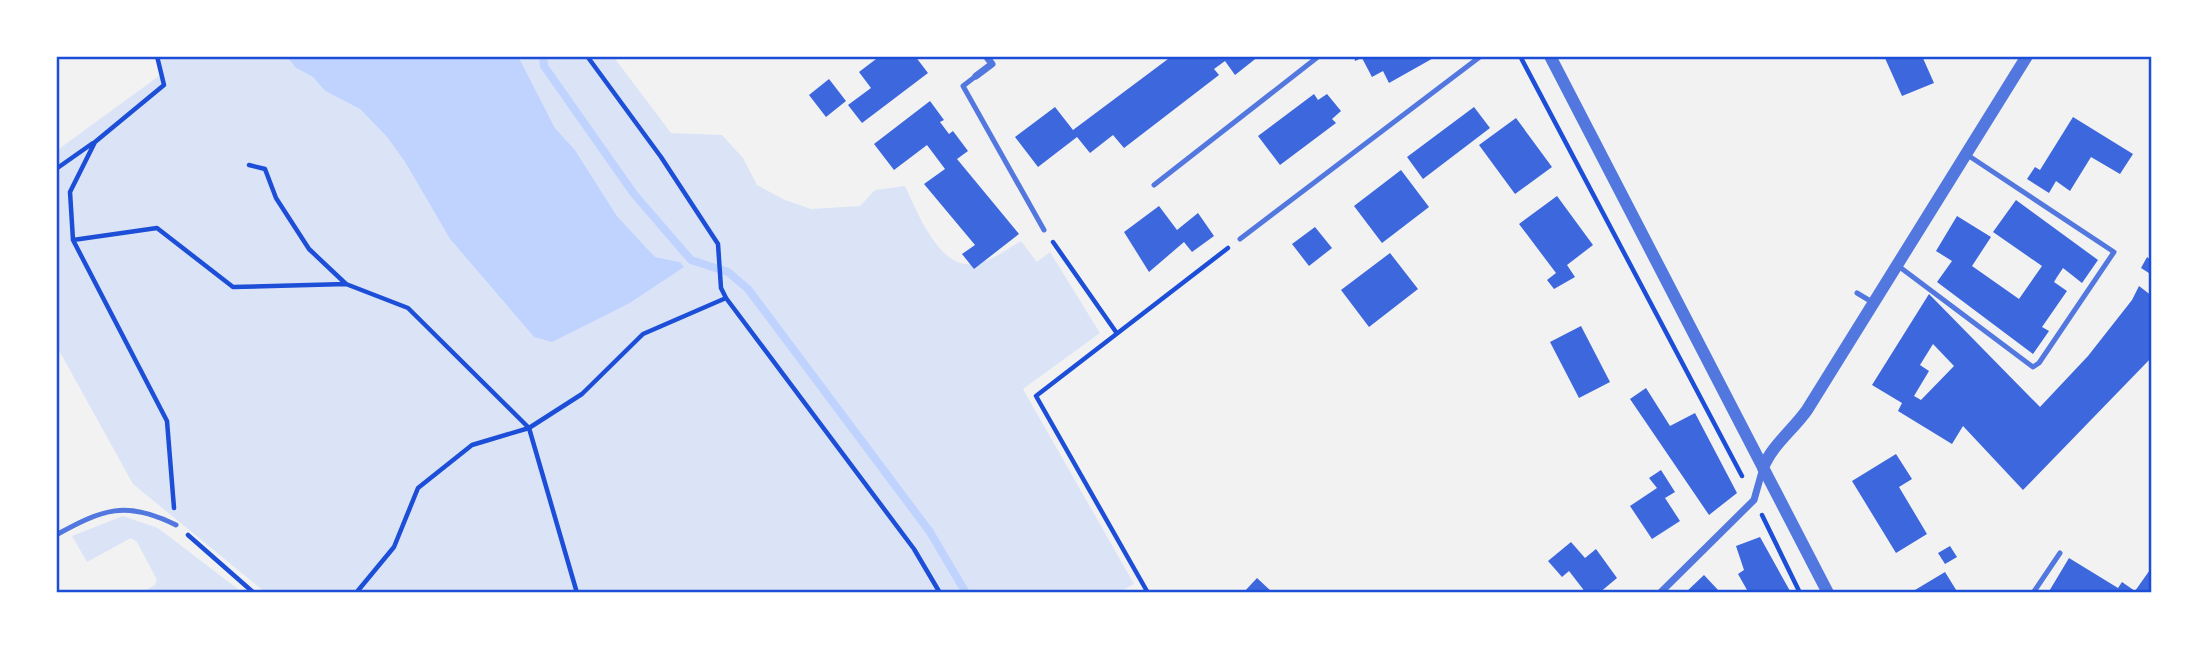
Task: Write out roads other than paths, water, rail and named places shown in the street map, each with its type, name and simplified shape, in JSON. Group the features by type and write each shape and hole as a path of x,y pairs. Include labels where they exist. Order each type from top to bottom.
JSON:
{"street":[{"path":"976,76 992,64 986,56"},
{"path":"1550,56 1828,593"},
{"path":"1660,593 1755,500 1768,455 1791,432 1807,410 2028,56"}],"lane":[{"path":"1154,185 1319,56"},
{"path":"1240,239 1481,56"},
{"path":"976,76 963,86 1044,230"},
{"path":"1897,265 2033,367 2039,363 2114,252 1966,154"},
{"path":"1857,293 1873,303"},
{"path":"56,535 89,517 117,508 149,511 176,524"},
{"path":"2033,593 2060,553"}],"water":[{"path":"286,56 518,56 555,128 575,150 617,216 655,257 680,262 684,267 630,303 552,342 534,337 450,239 405,162 387,137 360,109 325,91 313,77 296,68"}],"waterway":[{"path":"543,56 544,66 634,194 691,260 728,272 748,289 930,532 966,593"}]}
